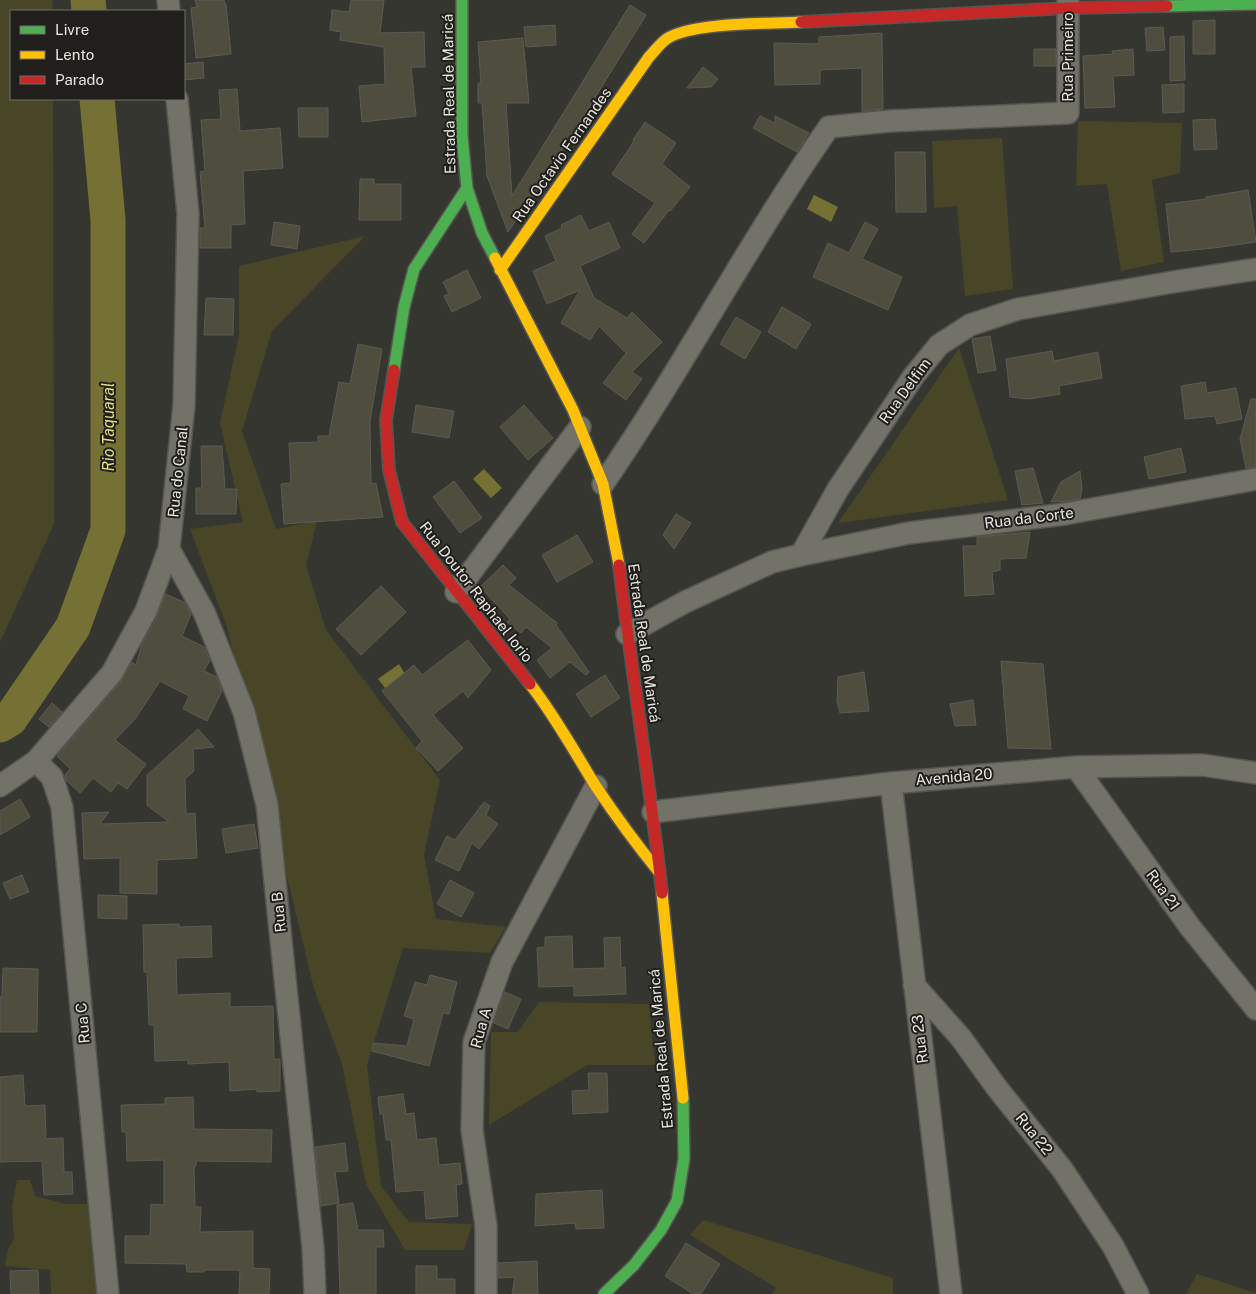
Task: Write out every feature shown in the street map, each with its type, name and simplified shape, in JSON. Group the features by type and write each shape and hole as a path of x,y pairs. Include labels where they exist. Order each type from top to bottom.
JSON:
{"street":[{"name":"Estrada Real de Maricá","path":"462,0 462,136 467,188 482,233 573,410 603,484 616,550 653,812 684,1103 684,1159 676,1200 662,1230 634,1265 604,1294"},
{"name":"Rua Octavio Fernandes","path":"500,270 649,57 667,38 684,32 707,27 1068,4 1256,4"},
{"name":"Rua Primeiro","path":"603,484 633,440 782,196 829,127 890,121 1068,113 1068,4"},
{"name":"Rua do Canal","path":"0,786 36,761 112,673 146,611 169,549 184,406 188,223 177,100"},
{"name":"Rua Doutor Raphael Iorio","path":"467,188 414,269 404,306 386,420 389,470 402,522 544,701 596,786 631,838 659,872"},
{"name":"Rua Delfim","path":"801,554 838,490 913,377 940,345 970,325 1018,309 1256,269"},
{"path":"456,592 580,427"},
{"name":"Rua da Corte","path":"801,554 909,532 1066,514 1256,479"},
{"name":"Rua B","path":"169,549 204,612 244,712 267,805 313,1248 315,1294"},
{"path":"627,634 685,602 772,562 801,554"},
{"name":"Rua C","path":"36,761 52,777 62,807 108,1294"},
{"name":"Avenida 20","path":"653,812 891,783 1076,767 1202,765 1256,772"},
{"name":"Rua 21","path":"1076,767 1190,927 1256,1010"},
{"name":"Rua 23","path":"891,783 951,1294"},
{"name":"Rua A","path":"486,1294 486,1226 472,1130 474,1042 502,962 596,786"},
{"name":"Rua 22","path":"914,985 961,1038 997,1088 1062,1169 1113,1246 1138,1294"}],"shaded area":[{"path":"0,0 52,0 53,10 10,10 10,100 53,100 54,524 0,642"},
{"path":"1078,121 1182,123 1180,173 1152,180 1164,262 1121,271 1107,184 1076,186"},
{"path":"1002,138 1013,289 965,296 957,206 934,208 932,141"},
{"path":"814,195 838,207 831,222 807,209"},
{"path":"365,236 272,331 242,431 276,529 317,521 306,565 326,630 440,780 424,855 436,919 506,927 490,953 403,948 367,1065 381,1186 409,1222 472,1224 464,1250 405,1250 366,1184 342,1064 314,989 227,627 190,529 243,522 220,423 239,335 239,266"},
{"path":"959,348 1008,500 838,523"},
{"path":"484,469 502,488 491,498 473,479"},
{"path":"399,664 405,674 385,688 378,679"},
{"path":"539,1002 649,1004 655,1065 587,1065 489,1125 491,1032 518,1032"},
{"path":"17,1180 30,1180 35,1196 66,1204 95,1204 100,1294 51,1294 50,1270 5,1266 8,1250 14,1239 12,1207"},
{"path":"703,1220 893,1278 893,1294 772,1294 776,1288 690,1235"},
{"path":"1197,1274 1256,1293 1256,1294 1186,1294"}],"building":[{"path":"195,0 224,0 231,54 196,58 191,8 197,7"},
{"path":"351,0 384,0 380,33 424,32 425,67 411,67 416,116 362,122 359,86 385,84 384,47 340,40 341,32 330,30 332,10 349,12"},
{"path":"630,5 646,15 544,180 508,232 487,176 482,103 478,103 478,83 481,83 478,42 523,38 529,103 506,103 512,196"},
{"path":"1215,20 1215,54 1193,54 1193,21"},
{"path":"555,25 556,45 526,47 524,27"},
{"path":"1163,27 1165,50 1147,51 1145,28"},
{"path":"882,33 883,109 862,111 862,68 820,70 820,84 775,85 774,43 819,44 819,37"},
{"path":"1184,36 1185,80 1170,81 1170,37"},
{"path":"1034,49 1056,49 1056,66 1034,66"},
{"path":"1133,49 1134,75 1113,76 1115,107 1085,108 1083,56 1113,54 1112,51"},
{"path":"203,62 204,78 185,80 185,64"},
{"path":"703,67 718,79 711,87 687,88"},
{"path":"1184,84 1184,112 1163,113 1162,85"},
{"path":"237,89 240,131 280,128 283,168 243,171 245,224 231,225 231,248 200,248 200,228 205,228 200,172 205,171 201,120 221,119 219,90"},
{"path":"298,108 328,108 328,137 299,137"},
{"path":"760,116 775,123 775,116 809,133 797,152 753,128"},
{"path":"1215,119 1217,149 1194,150 1193,120"},
{"path":"645,122 676,143 662,164 690,187 669,210 644,243 632,234 655,203 612,174"},
{"path":"895,152 925,152 926,212 896,212"},
{"path":"360,179 374,179 374,184 401,184 401,220 359,220"},
{"path":"1248,190 1256,242 1171,252 1166,204 1206,199 1206,197"},
{"path":"581,215 589,231 609,222 620,248 580,266 594,298 627,318 632,312 662,342 632,372 642,379 626,400 603,383 626,353 599,326 590,340 561,323 580,290 547,304 533,271 556,261 545,236 562,228 561,225"},
{"path":"274,222 300,226 297,249 271,245"},
{"path":"865,222 878,229 862,259 902,277 888,310 813,277 828,243 849,253"},
{"path":"467,270 481,298 452,312 444,296 449,294 443,282"},
{"path":"206,298 234,299 233,335 204,335"},
{"path":"782,307 811,324 796,349 768,332"},
{"path":"736,317 761,332 745,359 720,344"},
{"path":"990,336 996,370 978,373 972,339"},
{"path":"358,344 382,349 370,421 371,484 376,483 383,517 284,524 281,484 291,483 289,443 318,442 318,436 329,436 339,382 350,384"},
{"path":"1052,351 1054,361 1098,352 1102,378 1059,386 1060,394 1029,399 1010,397 1006,359"},
{"path":"1205,382 1207,393 1236,388 1242,419 1217,424 1215,416 1185,419 1181,386"},
{"path":"1251,399 1256,399 1256,467 1246,468 1240,439"},
{"path":"416,405 454,411 449,438 412,432"},
{"path":"524,405 553,438 528,460 500,427"},
{"path":"201,446 222,446 225,489 237,489 236,514 196,514 196,488 202,488"},
{"path":"1181,448 1186,472 1149,479 1144,457"},
{"path":"1033,468 1043,503 1022,505 1015,471"},
{"path":"1080,471 1082,489 1080,499 1051,502 1061,482"},
{"path":"454,481 482,518 460,533 433,497"},
{"path":"676,514 691,523 674,549 663,535"},
{"path":"1030,532 1026,558 1000,559 1000,570 992,572 994,594 965,596 963,546 977,546 977,537"},
{"path":"577,535 593,562 557,582 542,555"},
{"path":"503,565 516,578 509,585 557,623 556,625 589,672 586,675 570,662 550,678 537,660 552,648 526,627 521,633 507,622 510,619 480,587"},
{"path":"381,586 406,612 361,655 336,629"},
{"path":"165,594 184,602 191,614 182,636 204,647 210,660 204,671 217,677 222,691 207,721 183,709 189,696 160,681 135,719 115,740 146,764 127,789 118,783 111,792 93,778 80,793 66,780 65,775 70,769 57,756 121,681 132,662 136,665 142,644 157,617"},
{"path":"468,640 491,670 468,698 463,691 433,715 463,748 438,771 416,748 422,741 382,691 414,665 422,675"},
{"path":"1001,661 1043,664 1051,749 1008,748"},
{"path":"864,672 869,711 840,713 837,701 838,677"},
{"path":"605,675 620,698 591,717 576,694"},
{"path":"973,700 976,725 955,726 950,704"},
{"path":"52,703 62,712 49,727 39,719"},
{"path":"198,729 214,747 193,749 194,771 185,779 186,814 195,813 197,858 157,860 157,894 120,893 120,858 84,859 82,813 109,812 100,824 169,822 147,805 147,775"},
{"path":"20,799 30,817 0,835 0,811"},
{"path":"484,802 490,806 486,815 498,824 479,849 472,843 459,871 435,860 447,836 455,840"},
{"path":"254,824 258,848 226,853 222,829"},
{"path":"22,875 29,892 10,899 3,883"},
{"path":"450,880 474,893 461,917 437,904"},
{"path":"98,895 127,896 127,919 98,918"},
{"path":"179,924 179,927 211,926 212,957 176,958 177,995 230,993 230,1007 273,1006 274,1059 280,1059 280,1091 257,1092 257,1089 230,1091 229,1062 188,1064 188,1060 155,1061 154,1025 149,1025 147,972 144,972 143,925"},
{"path":"572,936 573,969 605,968 604,938 620,937 621,968 625,967 626,994 574,996 574,986 539,987 537,948 545,947 545,937"},
{"path":"3,968 38,969 37,1032 0,1032 0,997 2,997"},
{"path":"430,975 457,982 449,1014 443,1013 429,1066 372,1051 373,1043 407,1046 414,1019 404,1016 415,982 427,985"},
{"path":"505,992 521,999 508,1029 494,1023"},
{"path":"588,1073 607,1073 608,1112 573,1114 572,1091 589,1090"},
{"path":"23,1075 25,1106 45,1105 46,1139 63,1138 64,1172 72,1172 73,1194 44,1195 42,1161 0,1162 0,1077"},
{"path":"403,1094 406,1114 414,1113 417,1140 436,1138 439,1165 460,1163 462,1184 456,1185 458,1216 426,1219 424,1190 396,1192 391,1140 386,1140 383,1114 380,1114 378,1097"},
{"path":"193,1097 194,1129 272,1130 271,1162 196,1161 196,1166 194,1166 195,1207 201,1207 200,1232 253,1231 253,1268 270,1269 269,1294 239,1294 240,1270 187,1272 186,1264 125,1263 125,1236 150,1236 151,1204 164,1205 164,1160 127,1161 126,1132 122,1132 121,1105 165,1104 165,1098"},
{"path":"345,1143 348,1171 335,1172 339,1203 321,1206 315,1147"},
{"path":"602,1190 604,1228 576,1229 575,1223 535,1226 536,1194"},
{"path":"353,1203 358,1230 383,1230 384,1247 376,1247 376,1294 340,1294 337,1205"},
{"path":"686,1243 720,1264 701,1294 693,1294 665,1276"},
{"path":"537,1261 538,1294 512,1294 515,1277 498,1278 498,1263"},
{"path":"416,1266 437,1266 437,1279 455,1279 455,1294 416,1294"},
{"path":"38,1270 39,1294 11,1294 10,1271"}],"waterway":[{"name":"Rio Taquaral","path":"88,0 89,10"},
{"name":"Rio Taquaral","path":"0,725 10,719 73,627 108,530 108,220 97,100"}],"traffic: fast":[{"path":"462,0 462,136 467,188 482,233 495,258"},
{"path":"1167,6 1256,4"},
{"path":"394,370 404,307 414,269 467,188"},
{"path":"604,1294 634,1265 661,1230 677,1201 684,1159 683,1098"}],"traffic: slow":[{"path":"500,270 660,44 680,33 713,26 801,22"},
{"path":"495,258 573,410 603,484 619,565"},
{"path":"530,684 556,721 595,785 659,872"},
{"path":"662,893 683,1098"}],"traffic: jam":[{"path":"801,22 1068,8 1167,6"},
{"path":"394,370 386,420 389,470 402,522 530,684"},
{"path":"619,565 662,893"}]}
